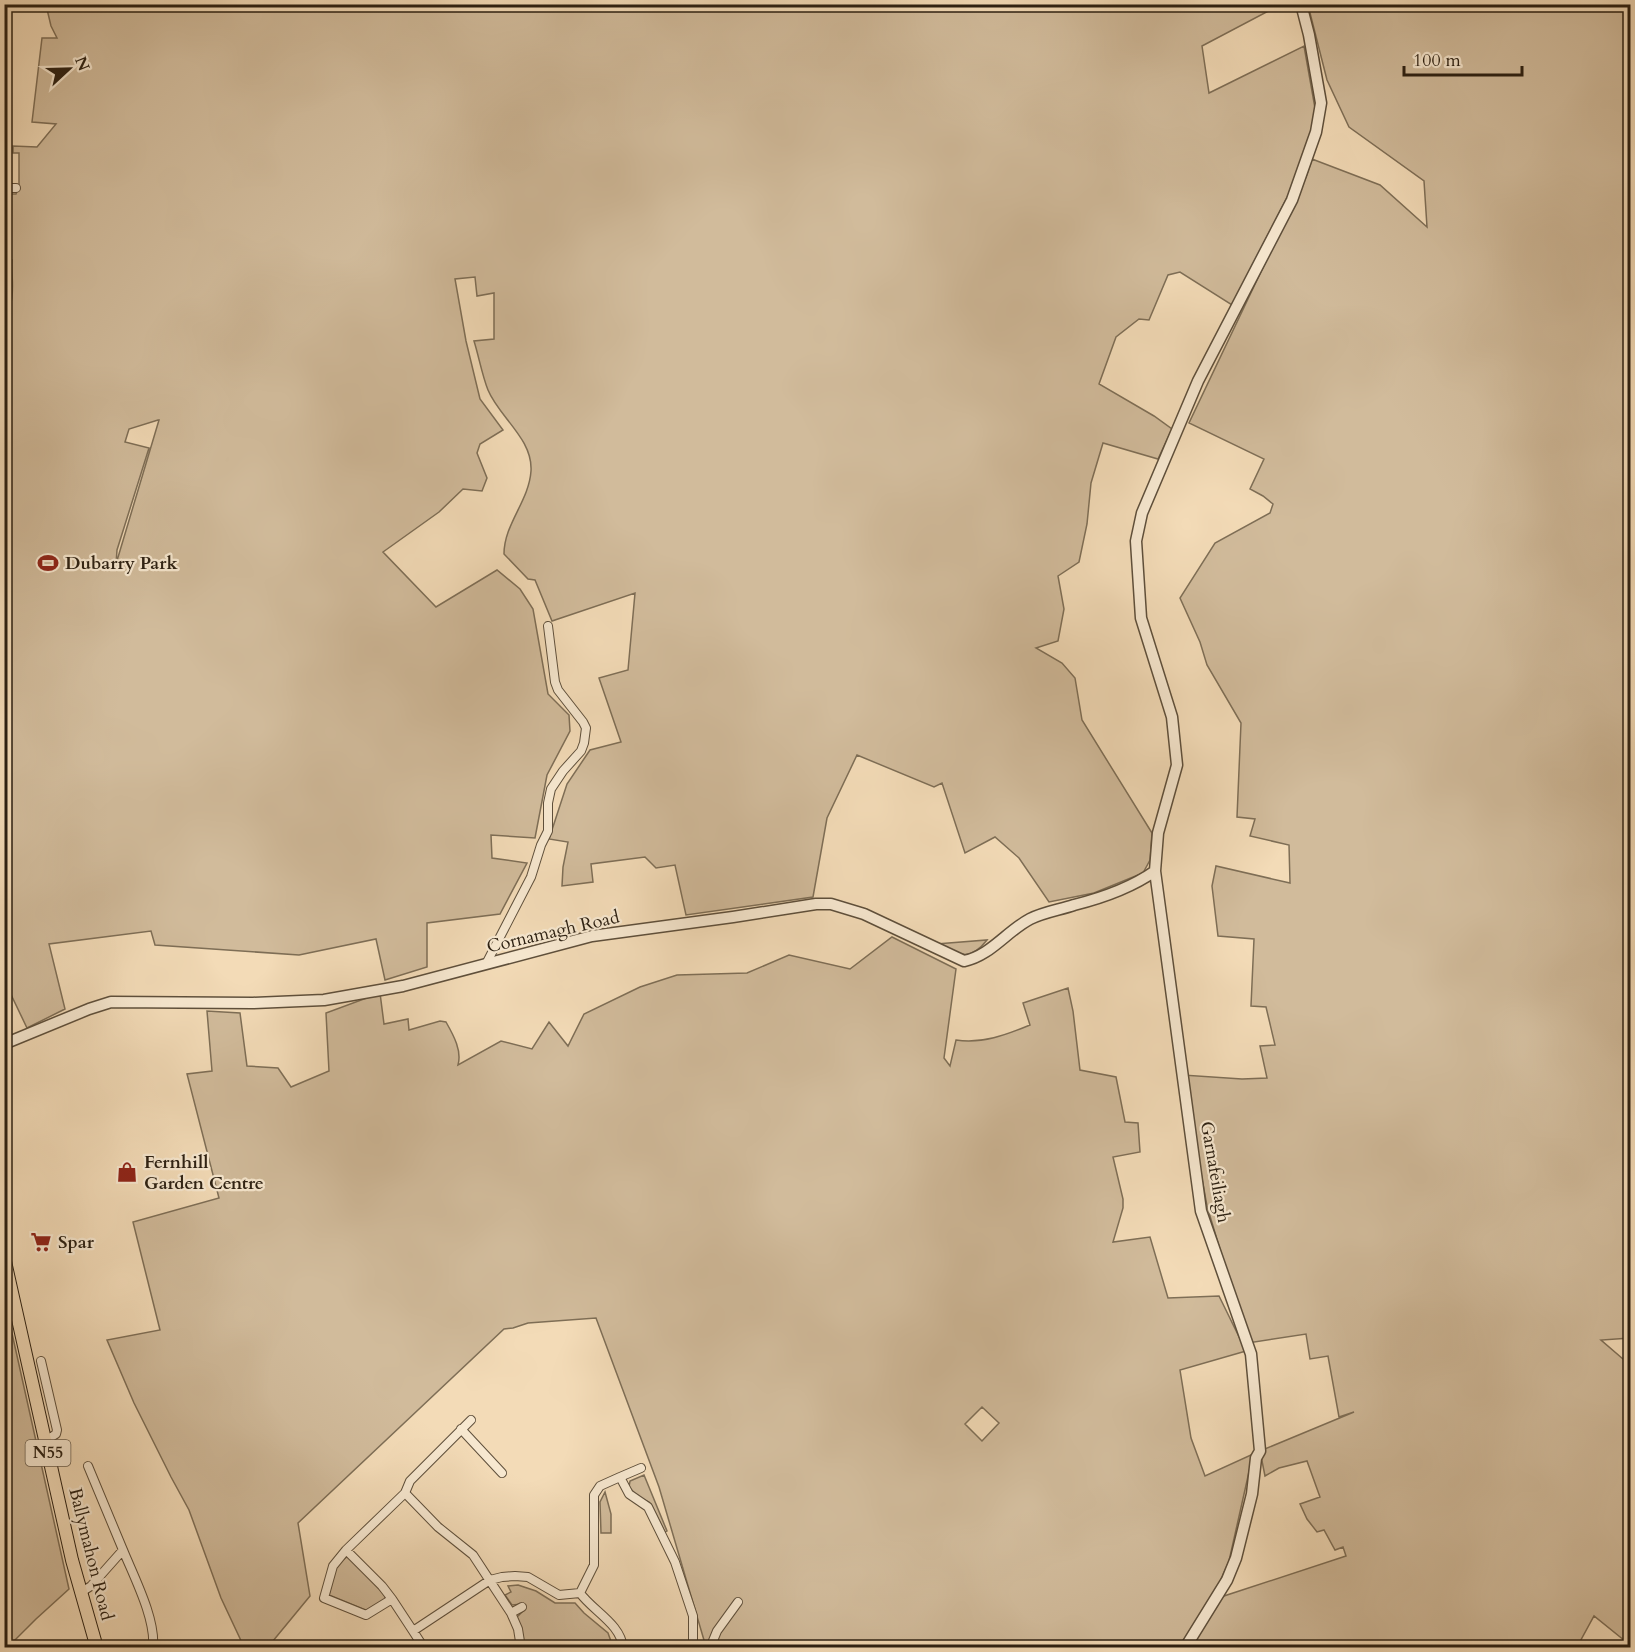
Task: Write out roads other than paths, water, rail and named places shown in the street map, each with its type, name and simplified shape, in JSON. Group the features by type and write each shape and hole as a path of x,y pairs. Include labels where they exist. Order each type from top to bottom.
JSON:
{"main road":[{"name":"Ballymahon Road","path":"4,1257 81,1593 97,1647"}],"street":[{"name":"Garnafeiliagh","path":"1185,1647 1227,1580 1236,1558 1252,1494 1256,1458 1260,1451 1251,1354 1201,1211 1155,872 1158,833 1177,765 1172,717 1141,618 1136,541 1142,513 1198,381 1292,200 1316,132 1321,103 1309,34 1301,4"},
{"path":"4,188 16,188"},
{"path":"486,964 531,877 548,831 548,802 551,789 581,751 584,743 586,728 558,690 555,682 548,626"},
{"name":"Cornamagh Road","path":"4,1044 111,1002 253,1003 324,1000 403,986 592,936 816,904 831,904 864,914 964,961 975,959 1027,920 1044,912 1090,901 1140,882 1155,872"},
{"path":"41,1361 57,1430 56,1434 45,1441"},
{"path":"392,1599 366,1615 322,1597 333,1566 346,1550 405,1493 410,1481 471,1420"},
{"path":"461,1430 502,1473"},
{"path":"88,1466 152,1628 153,1647"},
{"path":"580,1593 594,1565 594,1495 600,1486 641,1468"},
{"path":"620,1477 629,1494 648,1507 675,1562 693,1616 693,1647"},
{"path":"405,1493 438,1527 473,1555 511,1613 518,1629 521,1647"},
{"path":"81,1593 91,1586 123,1550"},
{"path":"346,1550 382,1586 423,1647"},
{"path":"413,1631 490,1580 522,1576 534,1580 556,1594 580,1593"},
{"path":"580,1593 616,1628 623,1647"},
{"path":"710,1647 717,1631 738,1602"},
{"path":"511,1613 522,1607"}],"place":[{"name":"Dubarry Park","path":"48,563"},
{"name":"Fernhill Garden Centre","path":"127,1172"},
{"name":"Spar","path":"41,1242"}]}
